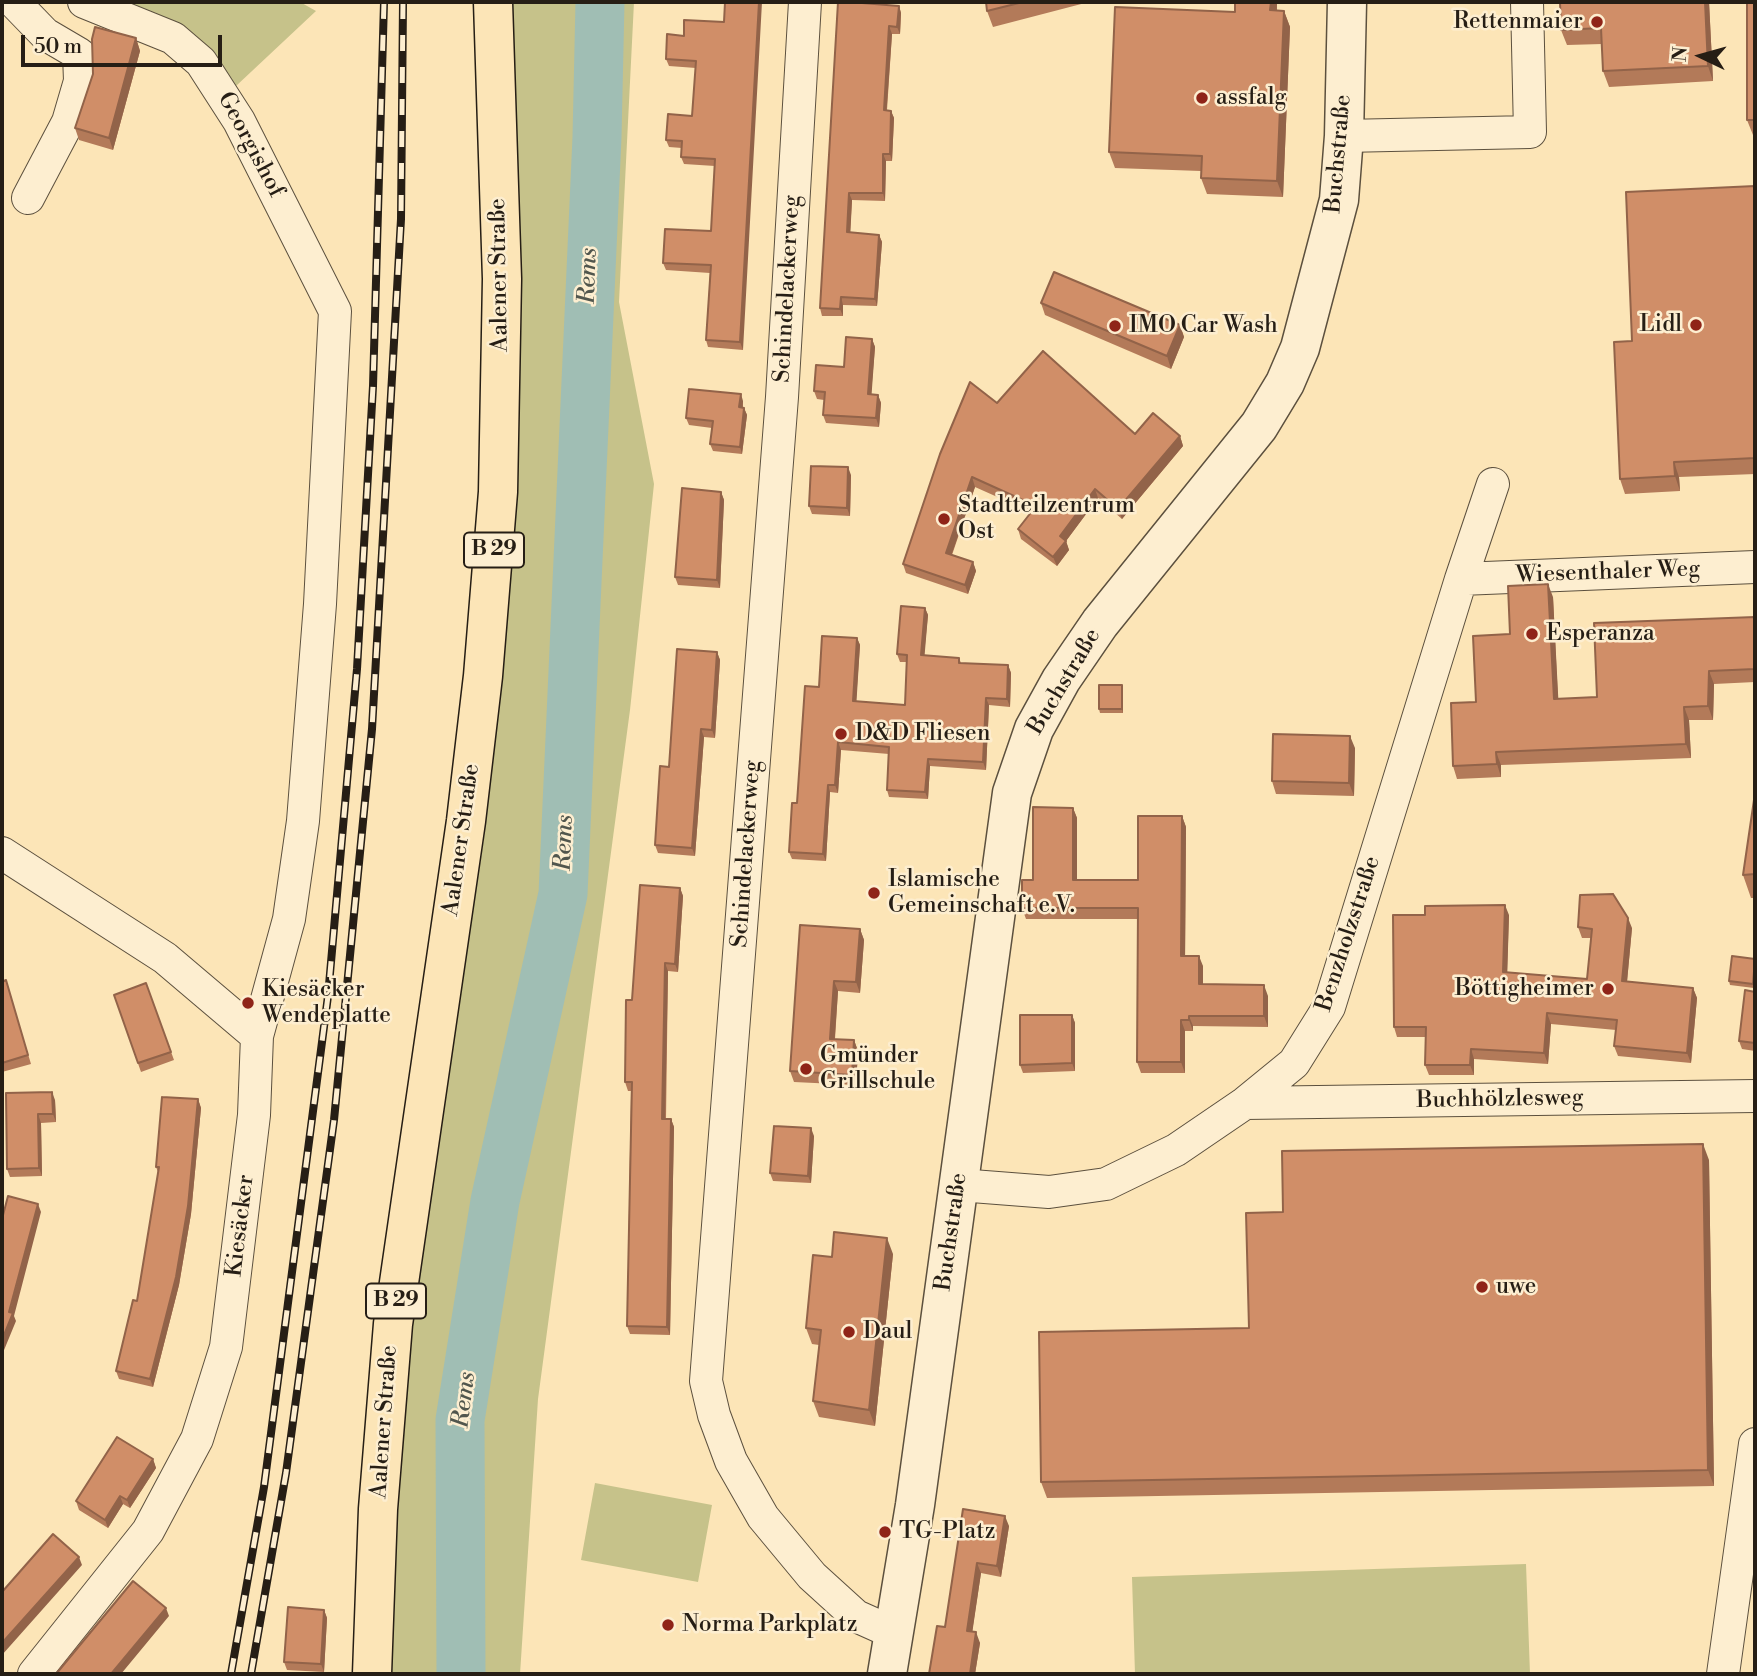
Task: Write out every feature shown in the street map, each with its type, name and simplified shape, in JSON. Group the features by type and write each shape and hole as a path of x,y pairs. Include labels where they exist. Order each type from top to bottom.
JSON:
{"main road":[{"name":"Aalener Straße","path":"372,1674 378,1509 393,1324 466,821 483,676 498,492 502,279 493,2"}],"street":[{"path":"14,2 46,34 79,54 80,81 68,122 28,198"},
{"name":"Georgishof","path":"84,2 173,38 201,62 239,121 335,311"},
{"name":"Schindelackerweg","path":"805,2 782,397 706,1381 714,1415 731,1461 763,1517 812,1576 856,1616 894,1633"},
{"name":"Buchstraße","path":"887,1674 915,1505 1012,793 1034,729 1061,680 1100,623 1238,454 1285,383 1309,321 1339,200 1348,2"},
{"path":"1344,136 1530,132 1527,2"},
{"name":"Kiesäcker","path":"34,1674 148,1531 197,1439 226,1347 254,1115 257,1036 289,919 303,821 320,604 335,311"},
{"name":"Benzholzstraße","path":"959,1185 1049,1192 1106,1184 1176,1150 1245,1103 1294,1063 1329,1007 1461,579 1493,484"},
{"name":"Wiesenthaler Weg","path":"1461,579 1755,567"},
{"path":"2,853 165,958 257,1036"},
{"name":"Buchhölzlesweg","path":"1245,1103 1755,1096"},
{"path":"1723,1674 1755,1444"}],"shaded area":[{"path":"117,2 300,2 316,11 236,86 211,51"},
{"path":"511,2 634,2 619,302 654,484 630,710 538,1399 520,1674 385,1674 408,1326 484,838 506,617 520,388"},
{"path":"595,1483 712,1505 698,1582 581,1560"},
{"path":"1526,1564 1530,1674 1135,1674 1132,1577"}],"building":[{"path":"725,2 759,2 740,342 706,340 711,265 663,263 665,229 711,231 715,159 681,157 682,141 666,140 668,114 692,116 696,61 666,59 667,34 684,36 684,20 724,22"},
{"path":"838,2 899,6 897,27 889,26 884,110 891,111 890,154 883,154 883,193 849,193 847,232 879,235 875,299 841,297 840,309 820,308"},
{"path":"986,2 1023,2 987,11"},
{"name":"assfalg","path":"1235,2 1271,2 1270,10 1284,11 1277,181 1201,178 1202,156 1109,152 1115,7 1235,12"},
{"path":"1560,2 1705,2 1708,66 1603,71 1601,28 1561,30"},
{"path":"1747,2 1755,2 1755,120 1747,120"},
{"path":"95,27 136,38 109,138 75,128 93,74 92,39"},
{"name":"Lidl","path":"1755,186 1755,458 1674,462 1675,476 1620,479 1614,342 1632,341 1626,192"},
{"name":"IMO Car Wash","path":"1054,272 1180,325 1167,356 1041,303"},
{"path":"846,337 872,339 868,394 878,395 876,418 823,415 825,392 814,391 816,365 844,367"},
{"path":"1043,351 1135,434 1153,413 1180,436 1118,509 1095,489 1060,536 1066,541 1053,557 1018,529 1036,506 972,477 946,553 973,562 965,585 903,564 940,454 970,382 997,403"},
{"path":"689,389 741,394 739,407 744,408 740,447 710,444 713,421 686,418"},
{"path":"811,466 848,467 847,508 809,506"},
{"path":"682,488 721,492 717,580 675,577"},
{"path":"1548,584 1554,699 1597,697 1594,623 1755,617 1755,669 1709,671 1708,706 1684,707 1686,744 1496,752 1497,764 1453,766 1451,703 1476,702 1473,636 1510,634 1508,586"},
{"path":"901,606 925,608 921,655 959,658 959,663 1008,665 1007,699 986,698 983,762 928,759 925,792 887,790 889,747 838,742 835,785 828,785 823,854 789,852 792,803 797,803 805,686 819,687 822,636 857,638 853,701 905,705 907,655 897,654"},
{"path":"677,649 717,652 712,730 701,729 692,848 655,845 660,766 669,767"},
{"path":"1099,685 1122,685 1122,709 1099,709"},
{"path":"1273,734 1350,736 1349,783 1272,781"},
{"path":"1755,793 1755,874 1743,875"},
{"path":"1033,807 1073,808 1073,880 1138,880 1138,816 1182,816 1181,956 1199,956 1199,984 1264,985 1264,1016 1189,1016 1189,1020 1181,1020 1181,1062 1137,1062 1138,908 1022,908 1022,880 1033,880"},
{"path":"640,885 680,888 675,964 665,963 662,1119 671,1119 667,1327 627,1326 632,1082 625,1082 626,1000 632,1000"},
{"path":"1613,894 1628,918 1622,981 1693,988 1687,1053 1614,1046 1617,1020 1547,1013 1544,1053 1471,1049 1470,1065 1425,1065 1426,1027 1394,1027 1393,915 1425,915 1425,906 1505,905 1503,972 1587,979 1592,929 1578,927 1580,895"},
{"path":"800,925 860,929 856,982 834,981 830,1039 854,1040 852,1075 790,1071"},
{"path":"1732,956 1755,959 1753,984 1729,981"},
{"path":"6,980 28,1055 2,1063 2,982"},
{"path":"146,983 171,1052 138,1063 114,995"},
{"path":"1745,990 1755,992 1755,1043 1739,1041"},
{"path":"1020,1015 1072,1015 1072,1063 1020,1065"},
{"path":"52,1092 53,1114 38,1114 39,1168 7,1169 6,1093"},
{"path":"162,1097 198,1099 188,1206 176,1277 150,1379 116,1371 133,1300 137,1301 159,1167 156,1167"},
{"path":"774,1126 811,1128 808,1176 770,1173"},
{"name":"uwe","path":"1703,1144 1708,1470 1041,1482 1039,1332 1249,1328 1246,1213 1283,1212 1282,1151"},
{"path":"8,1196 38,1204 9,1312 13,1313 2,1340 2,1219"},
{"name":"Daul","path":"834,1232 887,1238 869,1410 813,1401 821,1330 806,1328 813,1255 832,1257"},
{"path":"117,1437 153,1459 127,1500 120,1496 105,1520 76,1501"},
{"path":"963,1509 1005,1516 997,1566 977,1563 967,1631 976,1632 970,1674 929,1674 937,1626 945,1627"},
{"path":"53,1534 79,1557 2,1643 2,1592"},
{"path":"133,1581 166,1608 111,1674 56,1674"},
{"path":"288,1607 324,1610 321,1664 284,1662"}],"waterway":[{"name":"Rems","path":"461,1674 460,1420 495,1201 563,894 597,137 600,2"}],"railway":[{"path":"231,1674 264,1487 328,996 357,669 373,386 384,2"},
{"path":"251,1674 286,1473 334,1120 372,729 401,219 403,2"}],"place":[{"name":"Rettenmaier","path":"1597,22"},
{"name":"assfalg","path":"1202,98"},
{"name":"Lidl","path":"1696,325"},
{"name":"IMO Car Wash","path":"1115,326"},
{"name":"Stadtteilzentrum Ost","path":"944,519"},
{"name":"Esperanza","path":"1532,634"},
{"name":"D&D Fliesen","path":"841,734"},
{"name":"Islamische Gemeinschaft e.V.","path":"874,893"},
{"name":"Böttigheimer","path":"1608,989"},
{"name":"Kiesäcker Wendeplatte","path":"248,1003"},
{"name":"Gmünder Grillschule","path":"806,1069"},
{"name":"uwe","path":"1482,1287"},
{"name":"Daul","path":"849,1332"},
{"name":"TG-Platz","path":"885,1532"},
{"name":"Norma Parkplatz","path":"668,1625"}]}
